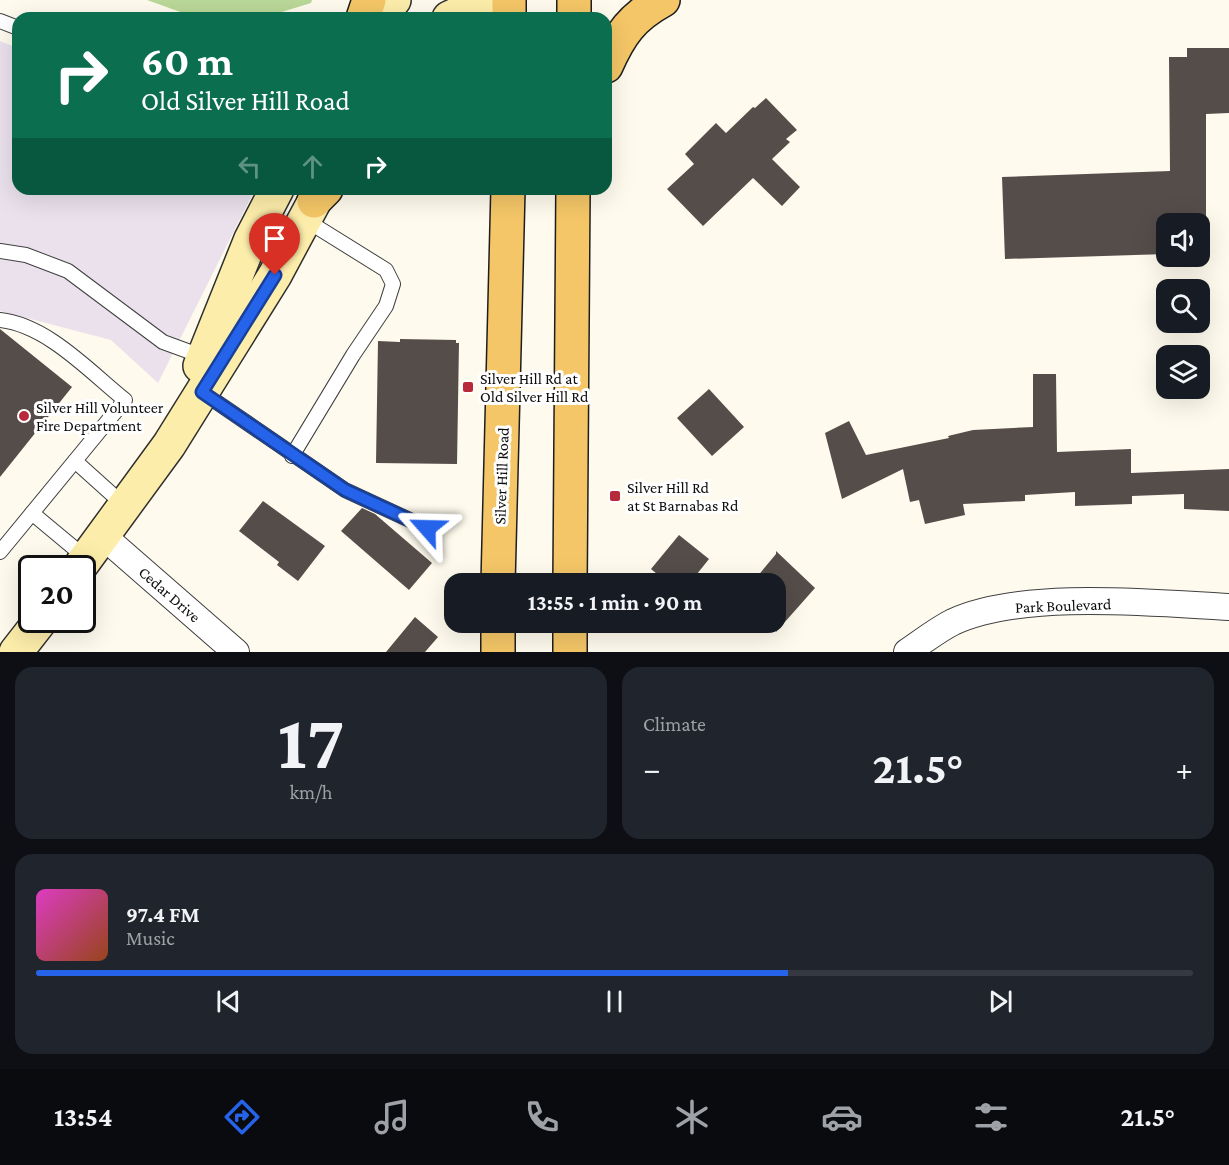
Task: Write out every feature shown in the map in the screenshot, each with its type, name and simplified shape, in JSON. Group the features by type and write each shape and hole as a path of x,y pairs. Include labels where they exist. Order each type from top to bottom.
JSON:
{"main road":[{"path":"612,52 618,39 641,12 663,0"},
{"path":"570,573 573,195"},
{"path":"572,242 592,195"},
{"name":"Silver Hill Road","path":"498,573 508,201"},
{"path":"498,633 498,652"},
{"path":"570,633 570,652"}],"street":[{"path":"384,12 394,0"},
{"path":"461,12 487,0"},
{"path":"169,445 251,239 274,195"},
{"path":"90,554 169,445 275,275 316,200"},
{"name":"Cedar Drive","path":"90,554 236,652"},
{"name":"Park Boulevard","path":"907,652 952,622 986,610 1025,604 1143,603 1229,607"},
{"path":"16,652 31,633"}],"lane":[{"path":"292,456 353,355 386,306 393,284 386,270 316,200"},
{"path":"0,251 26,255 68,271 163,342 204,357"},
{"path":"0,320 10,321 43,333 125,400 0,552"},
{"path":"202,392 292,456 345,490 427,528"},
{"path":"75,461 125,506"},
{"path":"32,513 90,554"}],"shaded area":[{"path":"0,41 12,46 12,195 252,195 158,383 111,340 0,311"}],"green space":[{"path":"147,0 312,0 311,3 282,12 180,12"}],"building":[{"path":"1187,48 1229,48 1229,113 1206,114 1206,213 1156,213 1156,254 1005,259 1002,177 1170,171 1169,57 1187,57"},
{"path":"766,98 797,130 786,139 790,142 772,159 800,187 782,206 753,178 703,226 667,189 694,164 685,154 716,123 726,133"},
{"name":"Silver Hill Volunteer Fire Department","path":"0,329 72,387 0,477"},
{"path":"400,339 456,340 456,343 459,343 457,464 376,463 378,341 400,342"},
{"path":"1033,374 1056,374 1057,452 1131,449 1131,473 1229,469 1229,511 1184,509 1184,494 1132,496 1132,504 1075,506 1075,492 1025,495 1025,501 963,504 965,515 925,524 919,500 910,502 903,469 842,499 825,433 849,421 866,455 949,438 948,436 973,430 1033,427"},
{"path":"709,389 744,427 712,456 677,418"},
{"path":"263,501 325,546 298,581 277,565 279,562 239,531"},
{"path":"362,508 375,514 432,563 409,590 341,531"},
{"path":"679,535 709,559 698,573 656,573 651,569"},
{"path":"776,551 815,588 786,621 786,573 760,573"},
{"path":"415,617 438,637 425,652 386,652"}],"place":[{"name":"Silver Hill Rd at Old Silver Hill Rd","path":"468,387"},
{"name":"Silver Hill Volunteer Fire Department","path":"24,416"},
{"name":"Silver Hill Rd at St Barnabas Rd","path":"615,496"}],"route":[{"path":"275,275 202,392 292,456 345,490 427,528"}]}
